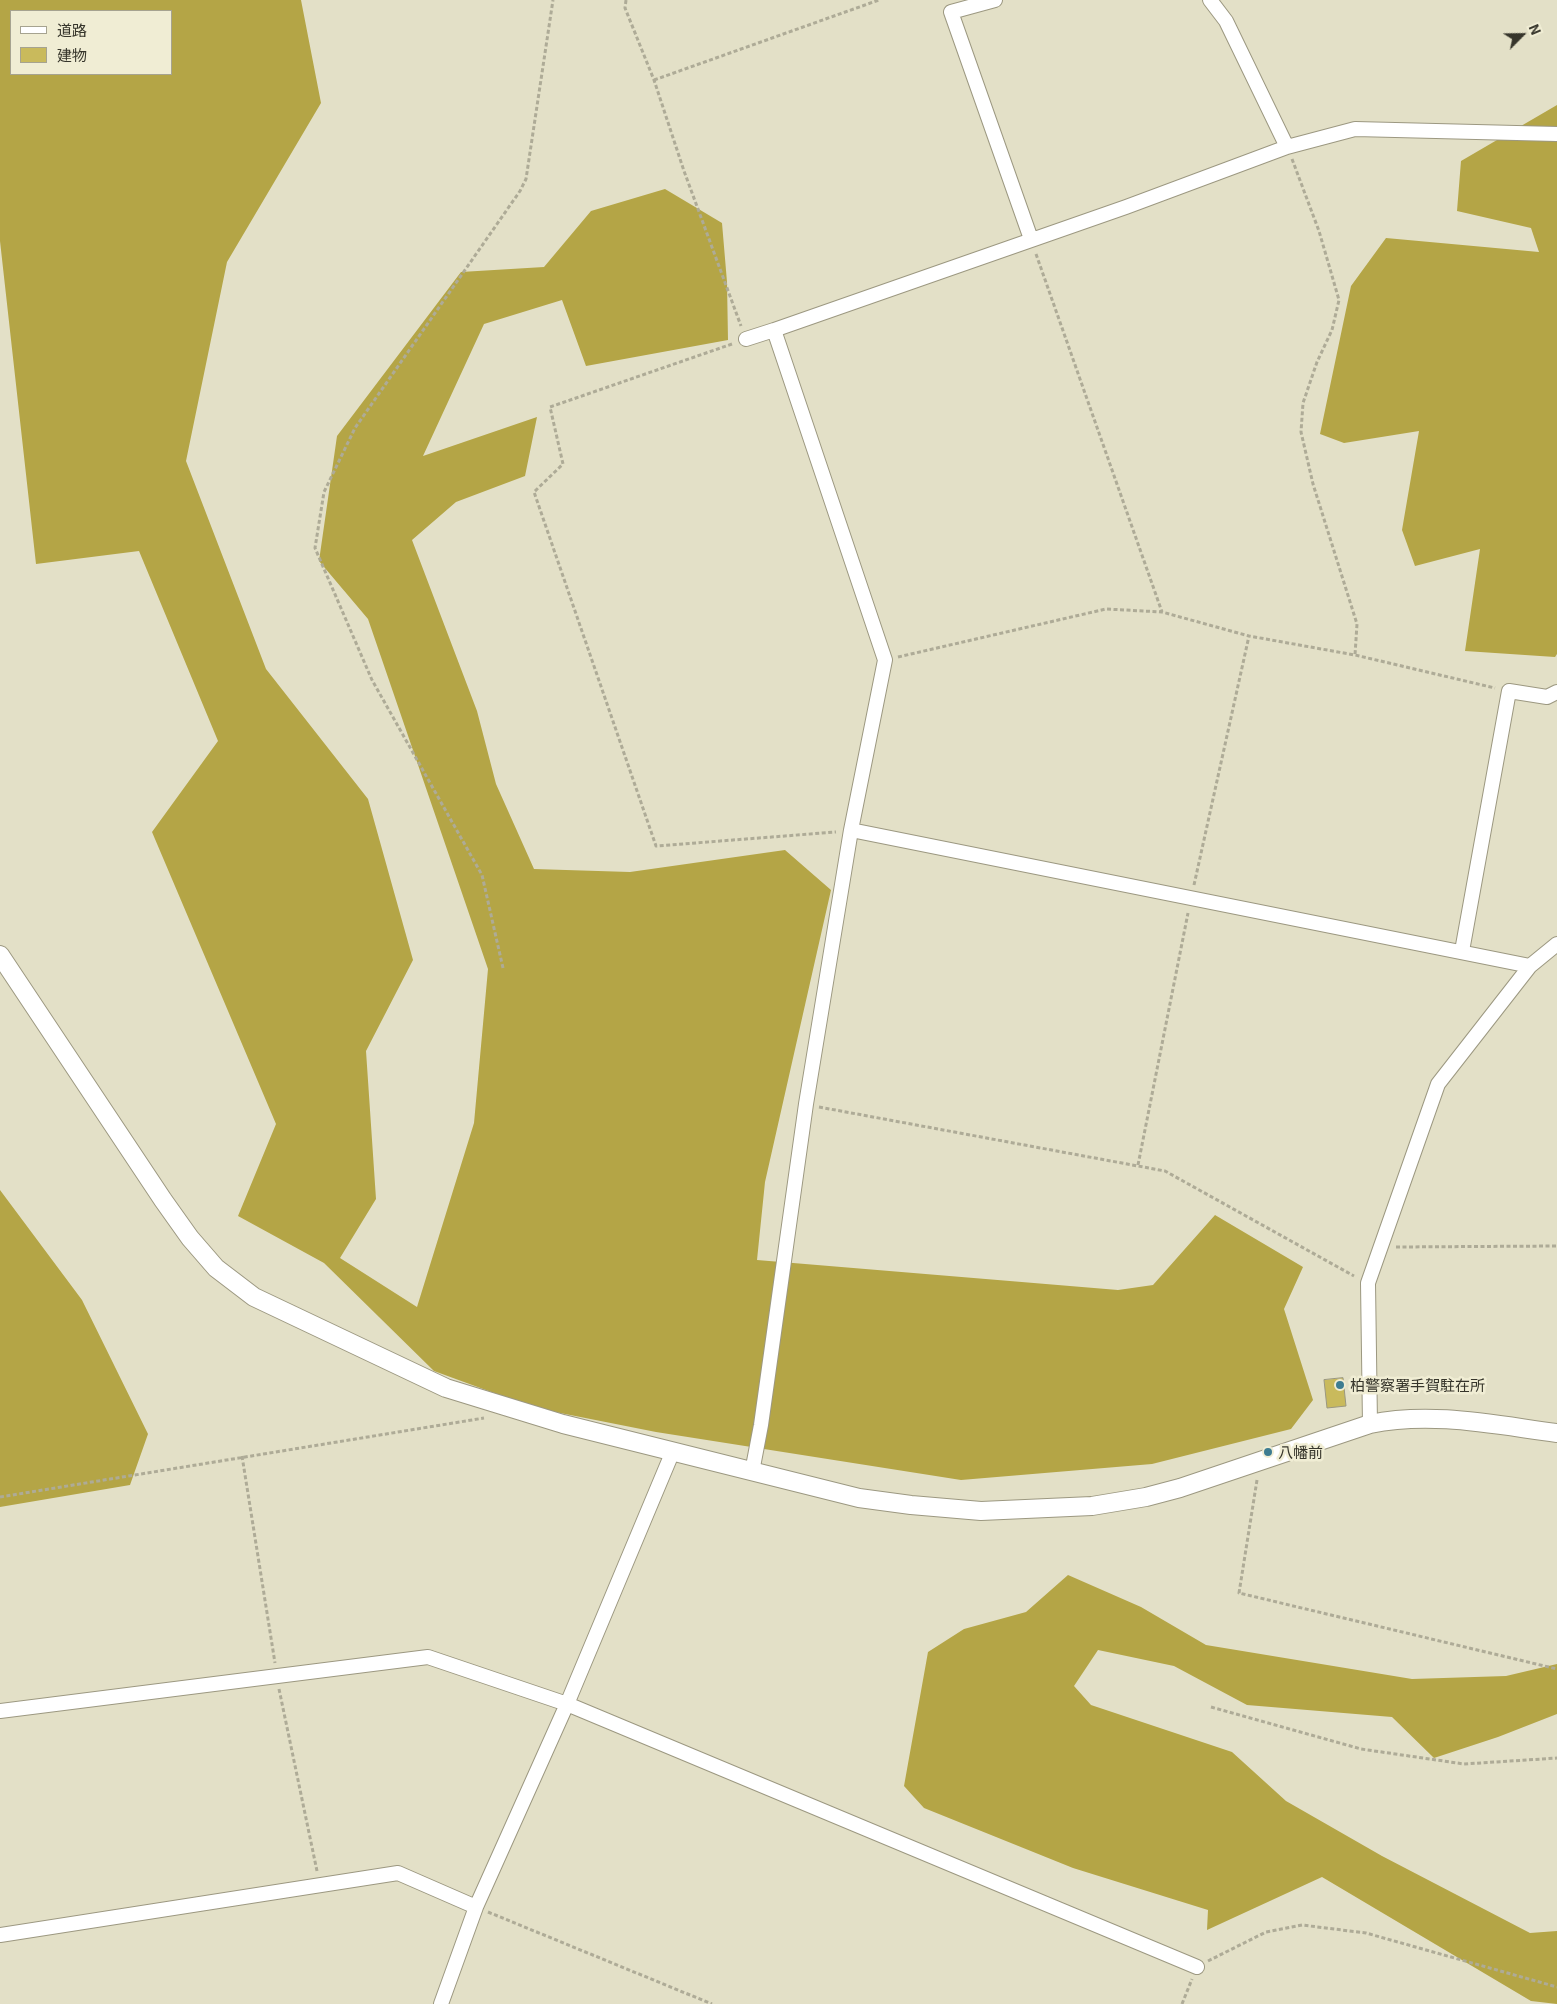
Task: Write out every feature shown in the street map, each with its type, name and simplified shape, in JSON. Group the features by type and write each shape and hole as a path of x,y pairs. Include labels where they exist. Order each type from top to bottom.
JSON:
{"street":[{"path":"995,0 951,12 1030,239"},
{"path":"1210,0 1226,21 1287,147"},
{"path":"746,339 1126,207 1287,147 1356,129 1557,134"},
{"path":"752,1472 806,1104 851,830 885,660 774,330"},
{"path":"1462,951 1509,691 1547,696 1557,692"},
{"path":"851,830 1530,966"},
{"path":"1370,1424 1368,1283 1438,1084 1530,966 1557,944"},
{"path":"0,955 163,1200 190,1238 216,1268 254,1297 446,1388 503,1407 859,1498 981,1511 1092,1506 1146,1497 1260,1462 1370,1424 1396,1419 1424,1418 1557,1433"},
{"path":"441,2004 476,1907 567,1704 673,1451"},
{"path":"0,1712 428,1657 567,1704 1197,1967"},
{"path":"0,1935 398,1873 476,1907"}],"path":[{"path":"503,968 482,875 372,680 315,548 324,492 355,428 520,191 526,178 553,0"},
{"path":"626,0 626,8 654,80 684,171 746,339 550,407 562,464 534,492 656,846 851,830"},
{"path":"654,80 879,0"},
{"path":"1287,147 1320,231 1339,300 1332,330 1317,362 1303,403 1301,432 1313,484 1357,624 1355,655"},
{"path":"1030,239 1162,612"},
{"path":"885,660 1106,609 1162,612 1249,636 1355,655 1509,691"},
{"path":"806,1104 1165,1171 1368,1283"},
{"path":"1381,1247 1557,1246"},
{"path":"0,1497 490,1418 503,1407"},
{"path":"1260,1462 1238,1592 1557,1669"},
{"path":"1211,1707 1361,1749 1464,1764 1557,1758"},
{"path":"476,1907 712,2004"},
{"path":"1182,2004 1197,1967 1266,1932 1302,1925 1366,1934 1557,1987"}],"shaded area":[{"path":"0,0 301,0 321,103 227,262 186,461 266,669 368,799 413,960 366,1051 376,1199 340,1258 417,1307 474,1123 488,969 368,619 319,561 337,436 461,272 544,267 591,211 665,189 722,223 727,282 728,340 586,366 562,300 484,324 423,456 537,417 525,476 456,502 412,540 477,711 496,784 534,869 630,872 785,850 831,890 765,1182 757,1260 1118,1290 1153,1285 1215,1215 1303,1267 1284,1309 1313,1400 1291,1429 1152,1464 961,1480 656,1432 535,1408 434,1371 324,1263 238,1216 276,1124 152,832 218,741 139,551 36,564 0,241"},
{"path":"1557,105 1557,654 1555,657 1465,651 1480,549 1415,566 1402,530 1419,431 1344,443 1320,434 1351,286 1386,238 1539,252 1531,228 1457,211 1461,161"},
{"path":"0,1190 82,1300 148,1434 130,1485 0,1507"},
{"path":"1068,1575 1141,1607 1206,1645 1412,1679 1506,1676 1557,1664 1557,1714 1498,1737 1434,1758 1392,1717 1247,1705 1174,1666 1098,1650 1074,1686 1091,1705 1232,1752 1286,1801 1382,1856 1530,1933 1557,1931 1557,2004 1531,2001 1322,1877 1207,1930 1208,1910 1073,1868 924,1808 904,1786 928,1652 964,1629 1026,1612"}],"building":[{"path":"1343,1378 1346,1406 1327,1408 1324,1380"}],"place":[{"name":"柏警察署手賀駐在所","path":"1340,1385"},
{"name":"八幡前","path":"1268,1452"}]}
